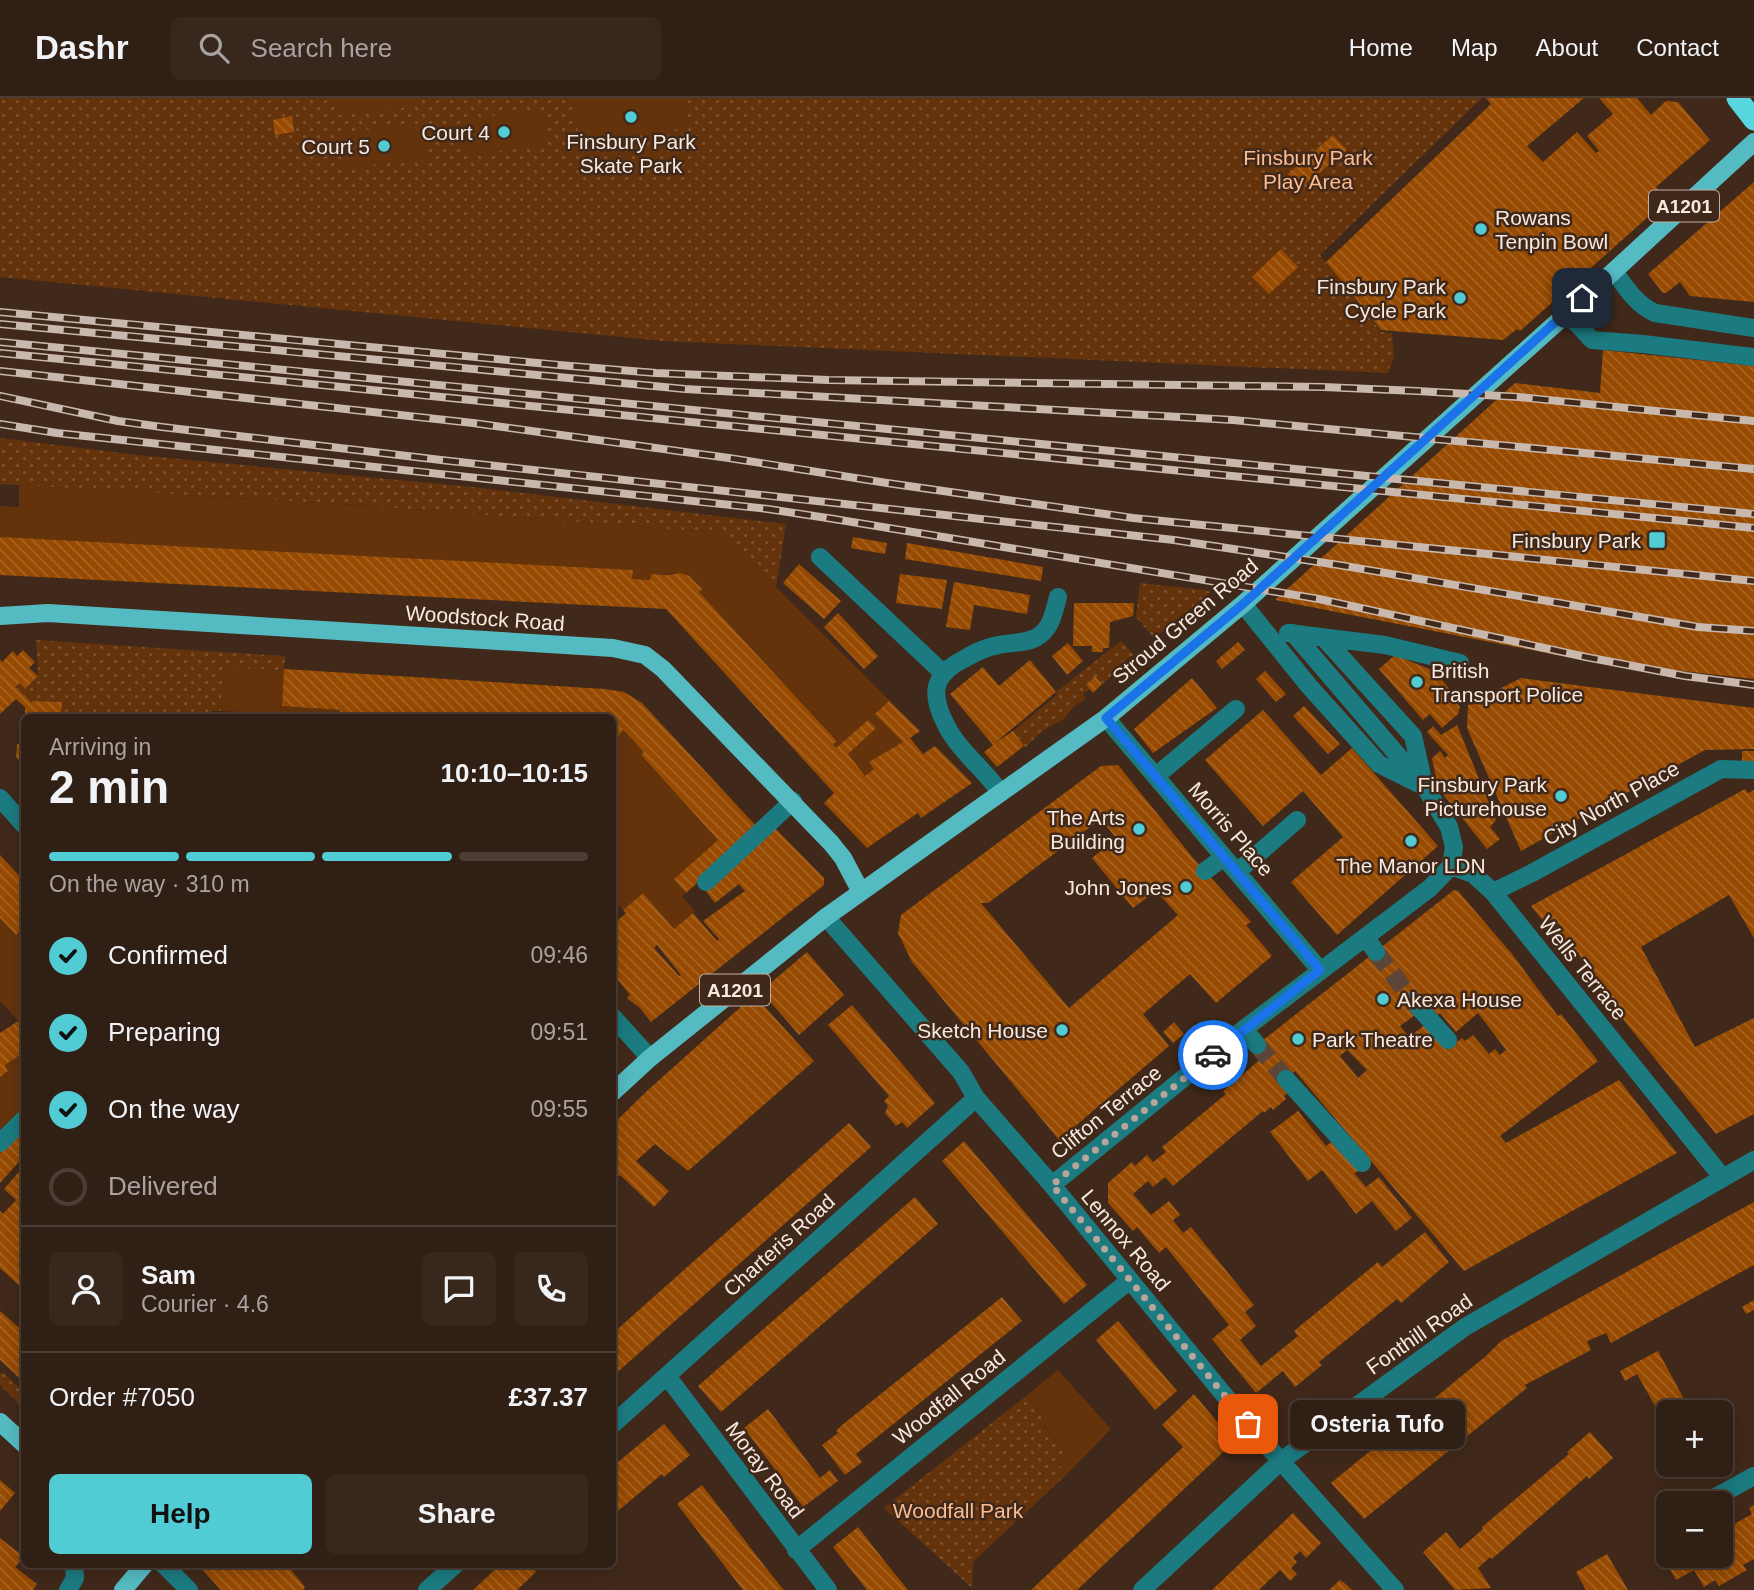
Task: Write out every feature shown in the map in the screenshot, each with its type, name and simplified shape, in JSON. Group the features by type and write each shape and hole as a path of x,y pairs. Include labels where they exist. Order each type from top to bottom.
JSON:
{"highway":[{"path":"1737,98 1754,120"}],"main road":[{"name":"Stroud Green Road","path":"616,1089 650,1058 826,917 1106,718 1243,604 1754,142"},
{"name":"Woodstock Road","path":"0,616 48,613 630,650 645,655 672,677 793,802 843,858 860,892"},
{"path":"0,1422 21,1441"},
{"path":"123,1590 142,1568"}],"street":[{"path":"1614,271 1645,309 1655,313 1754,328"},
{"path":"1566,312 1592,340 1754,358"},
{"path":"820,556 943,673"},
{"path":"1000,792 955,740 945,724 936,696 936,684 952,665 976,652 997,645 1037,638 1049,627 1058,597"},
{"path":"1243,604 1309,686 1379,764 1425,787"},
{"path":"1264,631 1385,645 1460,663"},
{"path":"1293,633 1425,787 1449,827 1454,847 1451,866"},
{"path":"1324,637 1413,736 1425,787"},
{"path":"1156,776 1236,709"},
{"name":"Morris Place","path":"1106,718 1320,970"},
{"name":"City North Place","path":"1493,892 1721,769 1754,770"},
{"path":"0,798 21,822"},
{"path":"706,882 793,802"},
{"path":"1237,872 1297,820"},
{"path":"1205,871 1224,857"},
{"name":"Wells Terrace","path":"1451,866 1473,874 1493,892 1723,1178"},
{"name":"Clifton Terrace","path":"1052,1185 1320,970 1371,945 1451,866"},
{"name":"Lennox Road","path":"826,917 961,1072 976,1098 1052,1185 1281,1461 1395,1590"},
{"path":"1413,1000 1448,1040"},
{"path":"616,1020 650,1058"},
{"path":"1244,1029 1257,1045"},
{"path":"1286,1079 1362,1163"},
{"name":"Charteris Road","path":"616,1421 976,1098"},
{"path":"0,1143 21,1122"},
{"name":"Fonthill Road","path":"1142,1590 1281,1461 1465,1327 1754,1160"},
{"name":"Woodfall Road","path":"796,1550 1130,1280"},
{"name":"Moray Road","path":"667,1376 828,1590"},
{"path":"1727,1491 1754,1476"},
{"path":"68,1590 75,1578 75,1568"},
{"path":"167,1568 189,1590"},
{"path":"427,1590 452,1568"}],"green space":[{"name":"Finsbury Park Play Area","path":"0,98 1482,98 1320,255 1381,332 1392,333 1394,356 1388,373 663,341 0,277"},
{"path":"336,98 421,98 422,106 338,115"},
{"name":"Finsbury Park Skate Park","path":"574,98 683,98 686,128 579,140"},
{"name":"Court 4","path":"545,110 548,145 464,155 460,119"},
{"name":"Court 5","path":"424,123 427,159 344,168 340,133"},
{"path":"0,438 137,455 472,487 786,524 776,587 722,533 358,505 0,484"},
{"path":"19,485 370,506 722,533 920,731 870,763 874,769 865,776 848,754 875,727 868,720 836,748 833,744 837,740 699,592 701,589 684,575 651,574 650,580 632,579 632,570 0,537 0,506 19,507"},
{"path":"1140,583 1211,592 1154,638 1136,617"},
{"path":"36,640 285,656 284,671 223,667 221,711 213,711 212,714 61,714 62,702 32,703 15,687 20,683 26,688 38,676"},
{"path":"1121,641 1134,655 1123,662 1102,684 1095,677 1086,684 1090,689 1083,694 1086,699 1074,706 1064,719 1042,731 1024,746 1013,731 1057,695 1056,692"},
{"path":"223,667 284,671 282,706 340,710 340,714 266,714 221,711"},
{"path":"623,730 644,752 641,756 718,840 674,879 686,893 682,896 695,911 674,929 643,893 623,910 616,904 616,734"},
{"path":"0,918 16,935 21,931 21,1024 0,1001"},
{"path":"21,1056 21,1112 0,1130 0,1077 8,1071 5,1065"},
{"path":"1058,1370 1111,1429 1067,1474 1058,1464 1067,1455 1044,1425 1047,1422 1026,1396"},
{"path":"0,1373 4,1373 21,1389 21,1406 0,1385"},
{"name":"Woodfall Park","path":"1026,1396 1047,1422 1044,1426 1067,1455 1059,1464 1067,1474 973,1562 972,1588 884,1508"}],"building":[{"path":"1486,98 1584,98 1527,146 1543,162 1577,132 1596,153 1599,151 1587,136 1613,114 1599,98 1637,98 1651,115 1666,101 1678,102 1710,140 1656,187 1667,200 1520,331 1517,329 1503,340 1381,330 1326,262 1491,104"},
{"path":"292,116 294,132 275,135 273,120"},
{"path":"1333,135 1347,150 1299,189 1288,174"},
{"path":"1754,182 1754,302 1690,296 1680,282 1663,293 1648,274"},
{"path":"1281,249 1298,267 1269,294 1252,277"},
{"path":"1603,350 1754,366 1754,679 1583,660 1275,600 1515,383 1600,393"},
{"path":"0,537 633,570 632,579 650,580 651,574 680,573 689,576 702,589 699,592 837,741 833,744 836,748 868,720 876,728 848,754 865,776 874,769 869,762 903,742 875,714 889,701 920,731 910,738 923,754 935,746 972,783 921,818 918,813 867,848 824,803 834,793 666,609 0,575"},
{"path":"853,537 887,543 885,554 851,548"},
{"path":"907,543 1043,567 1041,581 905,559"},
{"path":"799,564 841,601 824,619 783,583"},
{"path":"900,574 947,580 942,609 896,603"},
{"path":"954,582 1030,595 1027,614 974,605 970,630 946,627"},
{"path":"1074,603 1134,603 1133,616 1110,622 1109,648 1103,648 1103,652 1092,652 1092,646 1073,646"},
{"path":"838,613 878,656 864,669 824,627"},
{"path":"1238,642 1245,650 1222,669 1216,661"},
{"path":"1068,643 1083,661 1067,675 1052,656"},
{"path":"23,650 35,662 29,668 38,676 25,689 20,683 15,687 32,703 62,702 61,714 25,714 25,707 16,699 0,714 0,659 2,662 13,651 17,656"},
{"name":"British Transport Police","path":"1395,655 1434,671 1454,694 1451,696 1460,707 1458,714 1442,728 1430,714 1423,720 1379,669"},
{"path":"1030,660 1056,692 995,743 1013,731 1024,746 997,767 984,752 993,745 950,694 983,667 999,686"},
{"path":"284,669 624,692 642,703 758,828 686,893 674,879 718,840 641,755 644,752 623,730 616,740 616,714 340,714 340,710 282,706"},
{"path":"1265,671 1286,694 1276,702 1256,679"},
{"path":"1095,676 1102,684 1093,693 1086,685"},
{"path":"1192,678 1217,708 1153,753 1134,729"},
{"path":"1521,678 1754,708 1754,749 1705,750 1521,851 1467,728 1468,705"},
{"path":"1304,706 1340,744 1328,754 1293,716"},
{"path":"1263,710 1321,775 1352,748 1438,846 1337,935 1291,882 1343,837 1303,791 1263,826 1205,760"},
{"path":"1457,725 1496,820 1490,827 1500,839 1487,849 1438,788 1432,758 1440,751 1445,758 1448,755 1427,732 1433,726 1441,735"},
{"path":"17,744 21,745 21,762 16,757"},
{"path":"1742,751 1754,751 1754,764 1742,765"},
{"path":"1118,765 1193,858 1251,922 1246,925 1272,956 1216,1003 1190,974 1143,1014 1169,1046 1059,1140 912,962 898,933 901,915 1101,766","holes":["1101,819 1116,838 1092,858 1133,908 1156,891 1178,915 1069,1008 981,903 988,903"]},
{"path":"1745,789 1748,793 1754,790 1754,938 1729,895 1641,947 1695,1047 1754,1018 1754,1114 1716,1134 1580,966 1584,964 1578,952 1572,956 1554,933 1563,928 1559,924 1550,929 1531,906"},
{"path":"774,827 824,878 824,885 651,1022 640,1008 627,998 630,995 616,980 616,922 626,913 623,910 643,893 674,929 693,913 717,941 719,939 703,921 745,891 739,884 715,903 705,890","holes":["657,945 681,975 679,976 654,948"]},
{"path":"0,855 21,878 21,930 16,935 0,918"},
{"path":"1454,890 1458,891 1512,954 1558,1016 1561,1014 1598,1061 1500,1136 1506,1143 1619,1080 1677,1153 1464,1271 1295,1071 1286,1079 1290,1091 1284,1096 1286,1099 1273,1110 1271,1107 1264,1113 1263,1111 1173,1186 1165,1177 1153,1187 1148,1181 1133,1194 1151,1215 1169,1201 1180,1215 1173,1220 1183,1233 1191,1227 1254,1305 1245,1312 1256,1326 1240,1340 1261,1366 1298,1336 1294,1331 1378,1262 1382,1267 1425,1232 1449,1262 1401,1303 1397,1299 1319,1362 1322,1365 1295,1387 1283,1371 1256,1393 1212,1339 1229,1325 1166,1247 1159,1253 1137,1227 1133,1231 1108,1203 1108,1183 1132,1162 1135,1166 1147,1155 1153,1162 1166,1152 1162,1147 1226,1094 1223,1091 1262,1058 1253,1048","holes":["1440,1013 1456,1032 1478,1013 1506,1050 1500,1055 1495,1049 1489,1054 1473,1035 1465,1041 1462,1038 1447,1050 1426,1024 1409,1037 1400,1026 1415,1015 1435,1017","1347,1050 1367,1070 1358,1078 1340,1056"]},
{"path":"807,952 844,995 799,1035 761,991"},
{"path":"754,995 814,1061 688,1171 655,1144 636,1161 669,1191 654,1207 620,1175 616,1178 616,1121"},
{"path":"852,1005 935,1103 907,1128 902,1122 896,1126 885,1113 888,1106 884,1101 889,1096 828,1025"},
{"path":"18,1021 21,1024 21,1056 5,1065 8,1071 0,1077 0,1033"},
{"path":"1174,1022 1184,1034 1173,1043 1163,1032"},
{"path":"1298,1111 1326,1146 1334,1140 1358,1171 1354,1173 1366,1187 1379,1177 1412,1218 1396,1231 1372,1201 1356,1214 1322,1170 1308,1181 1270,1132"},
{"path":"849,1123 871,1147 616,1373 616,1330"},
{"path":"21,1130 21,1159 0,1183 0,1153"},
{"path":"964,1141 1087,1285 1064,1304 942,1161"},
{"path":"21,1169 21,1287 0,1268 0,1211 3,1214 16,1200 4,1189"},
{"path":"915,1197 938,1224 721,1412 698,1386"},
{"path":"1754,1202 1754,1265 1611,1343 1606,1333 1587,1341 1591,1350 1525,1385 1527,1388 1364,1519 1331,1483 1501,1341"},
{"path":"1002,1297 1022,1321 856,1454 862,1462 845,1475 822,1445 838,1433 836,1431 842,1425"},
{"path":"1754,1300 1754,1310 1746,1314 1742,1307"},
{"path":"0,1311 21,1329 21,1379 0,1360"},
{"path":"1118,1321 1177,1391 1155,1410 1096,1340"},
{"path":"1658,1351 1685,1400 1656,1400 1656,1408 1637,1374 1625,1381 1620,1371"},
{"path":"1194,1394 1234,1442 1077,1590 1031,1590 1183,1447 1162,1425"},
{"path":"768,1409 820,1478 830,1470 838,1481 803,1507 744,1428"},
{"path":"664,1424 690,1455 664,1477 662,1474 618,1511 616,1464"},
{"path":"1590,1432 1613,1458 1589,1479 1587,1476 1492,1559 1490,1557 1478,1568 1491,1588 1455,1590 1423,1552 1446,1532 1460,1549 1483,1529 1482,1527 1569,1454 1567,1452"},
{"path":"0,1480 15,1493 0,1511"},
{"path":"702,1485 784,1590 743,1590 677,1504"},
{"path":"1754,1505 1754,1559 1743,1565 1747,1570 1719,1586 1715,1580 1704,1587 1694,1570 1676,1580 1669,1568 1733,1568 1733,1525 1752,1514 1749,1508"},
{"path":"1293,1513 1321,1543 1306,1558 1300,1551 1293,1558 1297,1562 1291,1568 1297,1574 1290,1581 1280,1570 1259,1590 1212,1590"},
{"path":"858,1527 908,1590 867,1590 833,1547"},
{"path":"0,1538 21,1555 21,1560 15,1567 37,1584 33,1590 0,1590"},
{"path":"1607,1554 1628,1590 1586,1590 1576,1572"},
{"path":"201,1568 289,1568 305,1587 303,1590 221,1590"},
{"path":"497,1568 533,1568 536,1572 517,1590 473,1590"},
{"path":"1340,1580 1347,1585 1352,1590 1329,1590"}],"tunnel":[{"path":"1376,952 1413,1001"},
{"path":"1257,1045 1286,1079"}],"railway":[{"path":"0,312 656,373 828,380 1323,387 1417,391 1519,397 1754,421"},
{"path":"0,324 685,389 1233,420 1754,469"},
{"path":"0,342 1754,514"},
{"path":"0,353 1754,528"},
{"path":"0,371 473,423 1133,518 1754,581"},
{"path":"0,396 118,421 162,427 1174,540 1345,566 1698,627 1754,631"},
{"path":"0,424 57,433 768,509 1319,599 1586,657 1685,676 1754,685"}],"way so far":[{"path":"1213,1055 1052,1185 1248,1424"}],"place":[{"name":"Finsbury Park Skate Park","path":"631,117"},
{"name":"Court 4","path":"504,132"},
{"name":"Court 5","path":"384,146"},
{"name":"Rowans Tenpin Bowl","path":"1481,229"},
{"name":"Finsbury Park Cycle Park","path":"1460,298"},
{"name":"Finsbury Park","path":"1657,540"},
{"name":"British Transport Police","path":"1417,682"},
{"name":"Finsbury Park Picturehouse","path":"1561,796"},
{"name":"The Arts Building","path":"1139,829"},
{"name":"The Manor LDN","path":"1411,841"},
{"name":"John Jones","path":"1186,887"},
{"name":"Akexa House","path":"1383,999"},
{"name":"Sketch House","path":"1062,1030"},
{"name":"Park Theatre","path":"1298,1039"},
{"name":"Osteria Tufo","path":"1248,1424"}],"route":[{"path":"1213,1055 1320,970 1106,718 1243,604 1582,298"}]}
